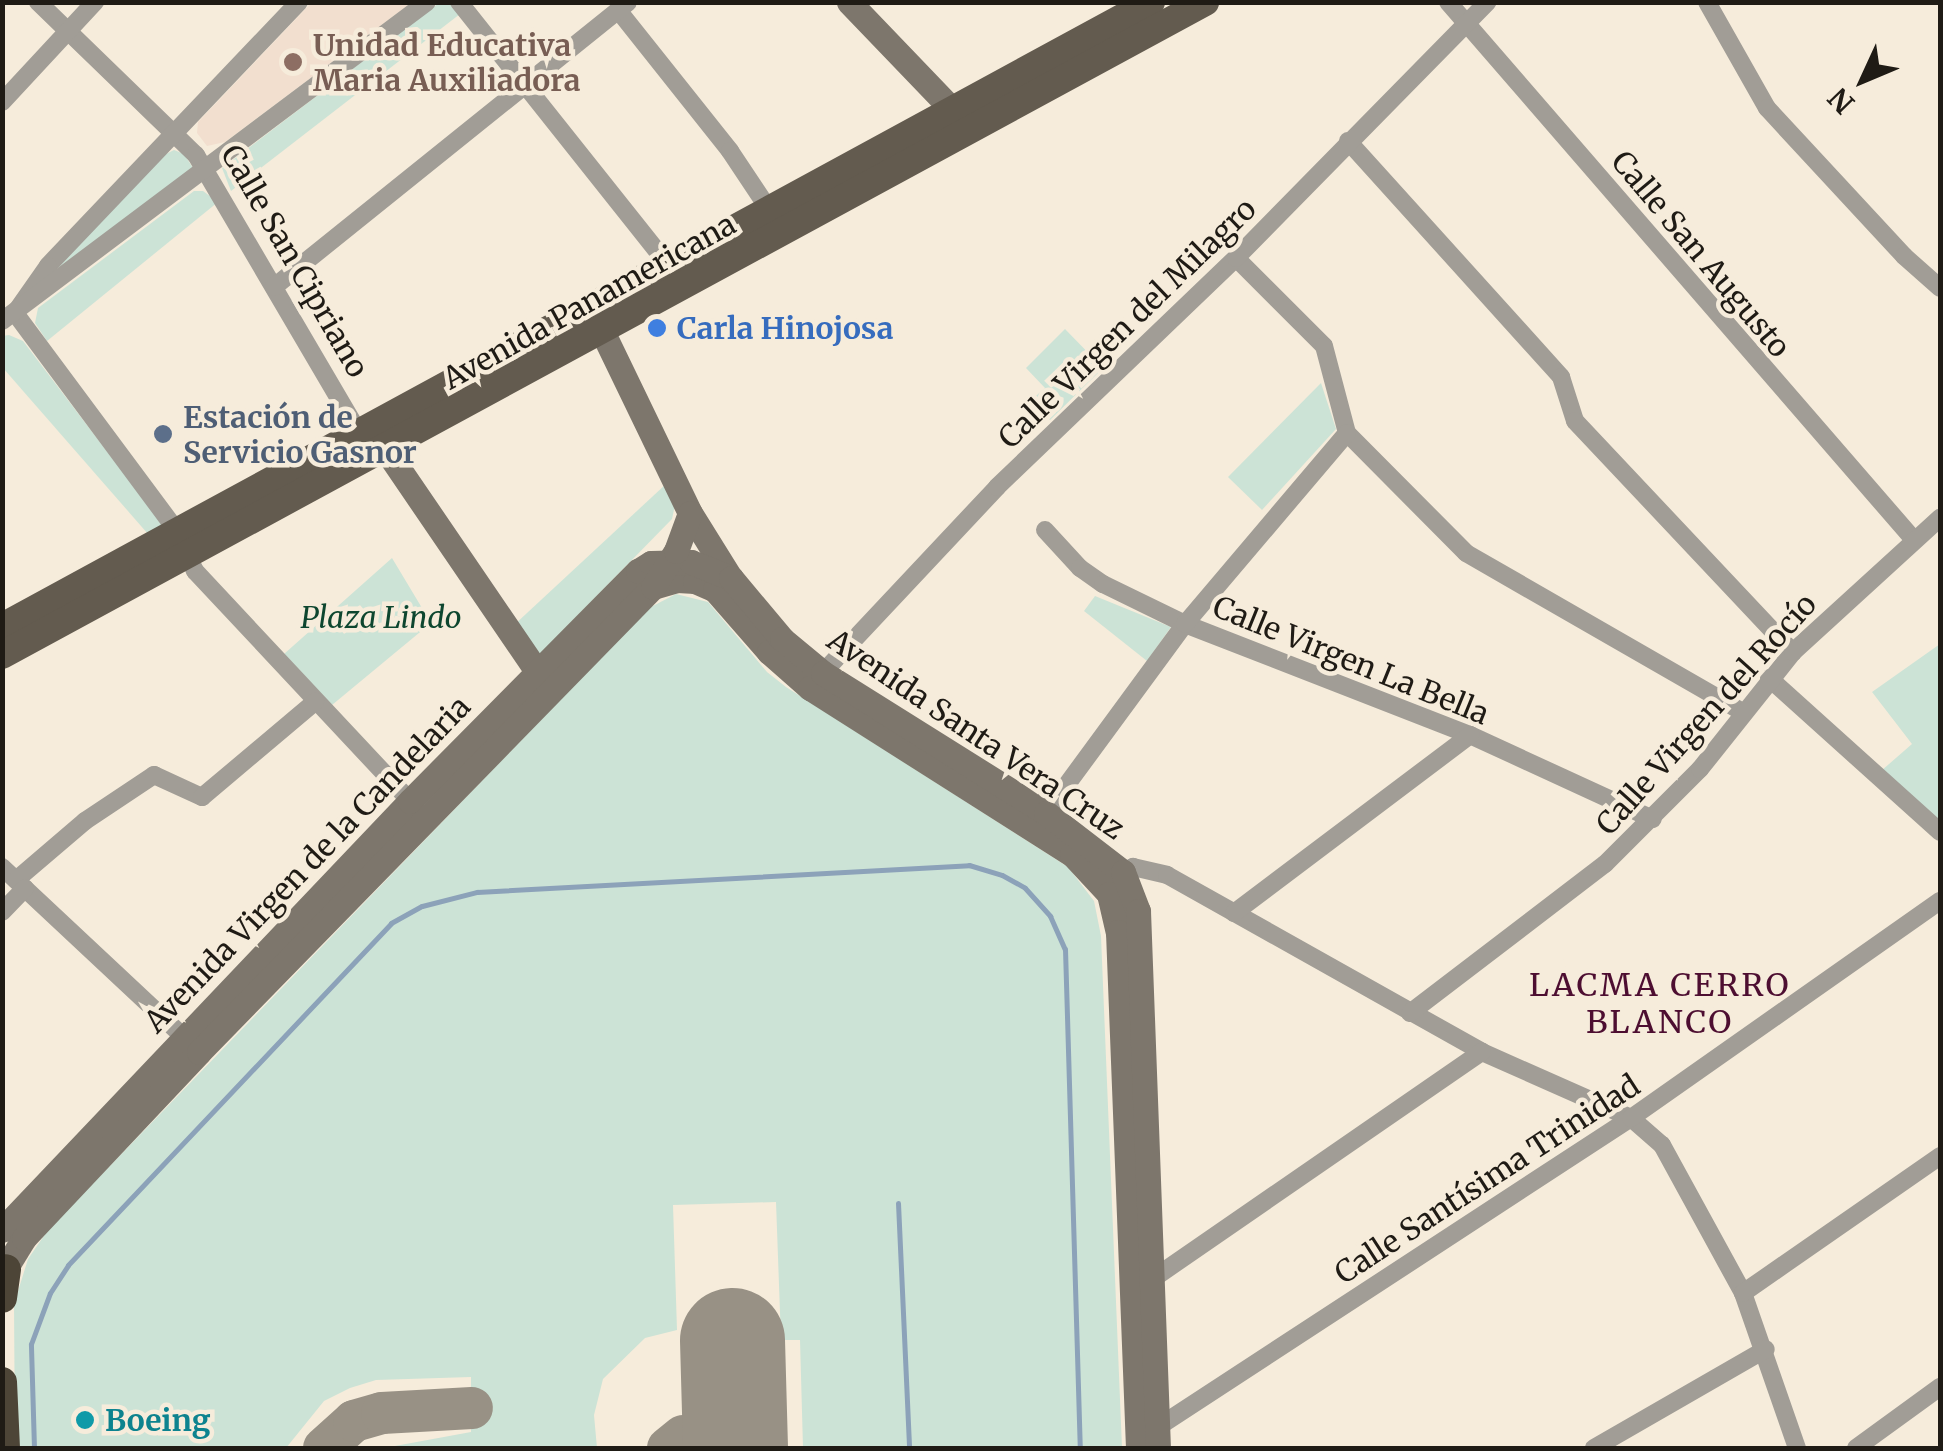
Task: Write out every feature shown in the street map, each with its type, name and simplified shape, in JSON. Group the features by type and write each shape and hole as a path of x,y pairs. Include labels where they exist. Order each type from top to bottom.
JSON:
{"highway":[{"path":"2,1370 3,1361"},
{"path":"2,1382 5,1448"}],"main road":[{"path":"848,2 963,120"},
{"name":"Avenida Panamericana","path":"2,654 182,542 963,120 1150,2"},
{"name":"Avenida Panamericana","path":"371,437 602,330 770,211 1205,2"},
{"name":"Avenida Santa Vera Cruz","path":"602,330 690,513 731,578 816,680 1113,879"},
{"name":"Calle San Cipriano","path":"371,437 545,682"},
{"name":"Avenida Virgen de la Candelaria","path":"2,1230 192,1044 545,682 653,587 670,561 690,513"},
{"name":"Avenida Panamericana","path":"2,627 182,542"},
{"path":"670,561 710,566 731,578"},
{"name":"Avenida Virgen de la Candelaria","path":"545,682 638,570 670,561"},
{"name":"Avenida Santa Vera Cruz","path":"653,587 696,580 715,590 769,652 1046,813 1113,879 1138,910 1158,1438"},
{"name":"Avenida Santa Vera Cruz","path":"1113,879 1138,1448"},
{"name":"Avenida Virgen de la Candelaria","path":"4,1280 24,1238 192,1044"}],"street":[{"name":"Calle San Cipriano","path":"38,2 176,132 207,170 274,287 371,437"},
{"path":"2,102 96,2"},
{"path":"8,317 48,266 299,2"},
{"path":"8,317 427,2"},
{"path":"459,2 677,276"},
{"name":"Calle San Augusto","path":"1448,2 1705,304 1914,540"},
{"name":"Calle Virgen del Milagro","path":"816,680 997,487 1236,258 1488,2"},
{"path":"1707,2 1768,108 1904,256 1940,288"},
{"path":"274,287 623,6 770,211"},
{"path":"1348,142 1562,376 1574,421 1792,652"},
{"path":"1236,258 1324,346 1348,433 1484,566 1743,712"},
{"path":"8,317 182,542 195,571 418,809"},
{"path":"1046,813 1185,624 1348,433"},
{"name":"Calle Virgen del Rocío","path":"1410,1013 1605,864 1700,769 1792,652 1940,518"},
{"name":"Calle Virgen La Bella","path":"1045,530 1080,568 1103,584 1185,624 1470,736 1653,819"},
{"path":"1769,678 1940,832"},
{"path":"2,912 14,878 85,820 154,775 202,797 315,702"},
{"path":"1234,912 1470,736"},
{"path":"1113,879 1133,868 1166,875 1482,1052 1631,1118 1662,1144 1744,1293 1798,1448"},
{"path":"14,878 192,1044"},
{"name":"Calle Santísima Trinidad","path":"1158,1438 1631,1118 1940,902"},
{"path":"1151,1280 1482,1052"},
{"path":"1744,1293 1940,1156"},
{"path":"1594,1448 1766,1349"},
{"path":"1856,1448 1940,1387"}],"shaded area":[{"name":"Unidad Educativa Maria Auxiliadora","path":"311,3 411,3 225,142 207,146 197,133 198,122"}],"green space":[{"path":"439,3 451,3 460,14 231,191 222,168"},
{"path":"174,150 184,154 193,168 61,271 58,267 164,155"},
{"path":"194,191 203,191 218,202 47,341 35,323 38,308"},
{"path":"1065,329 1103,368 1050,420 1029,402 1045,388 1026,368"},
{"path":"2,336 23,341 163,525 148,534 3,368"},
{"path":"1321,383 1336,429 1262,510 1228,477"},
{"path":"666,484 675,505 672,519 535,659 513,626"},
{"name":"Plaza Lindo","path":"392,558 431,623 332,705 284,654"},
{"path":"676,594 708,602 767,672 786,687 1068,867 1094,901 1101,936 1122,1448 803,1448 800,1340 781,1340 776,1202 673,1205 677,1330 645,1338 603,1379 594,1415 597,1448 384,1448 471,1432 471,1377 376,1380 350,1388 324,1401 286,1448 15,1448 14,1304 28,1259 48,1230 649,608"},
{"path":"1095,596 1171,627 1147,661 1084,611"},
{"path":"1940,644 1940,821 1881,771 1912,744 1872,692"}],"waterway":[{"path":"34,1448 31,1344 50,1293 68,1265 391,923 422,906 477,892 969,865 1002,875 1025,888 1050,916 1065,949 1080,1448"},
{"path":"898,1203 909,1448"}],"taxiway":[{"path":"324,1448 354,1421 382,1413 472,1408"},
{"path":"668,1448 683,1436"}],"runway":[{"path":"732,1340 735,1448"}],"place":[{"name":"Unidad Educativa Maria Auxiliadora","path":"293,62"},
{"name":"Carla Hinojosa","path":"657,328"},
{"name":"Estación de Servicio Gasnor","path":"163,434"},
{"name":"Boeing","path":"85,1420"}],"district":[{"name":"LACMA CERRO BLANCO","path":"1660,1004"}]}
